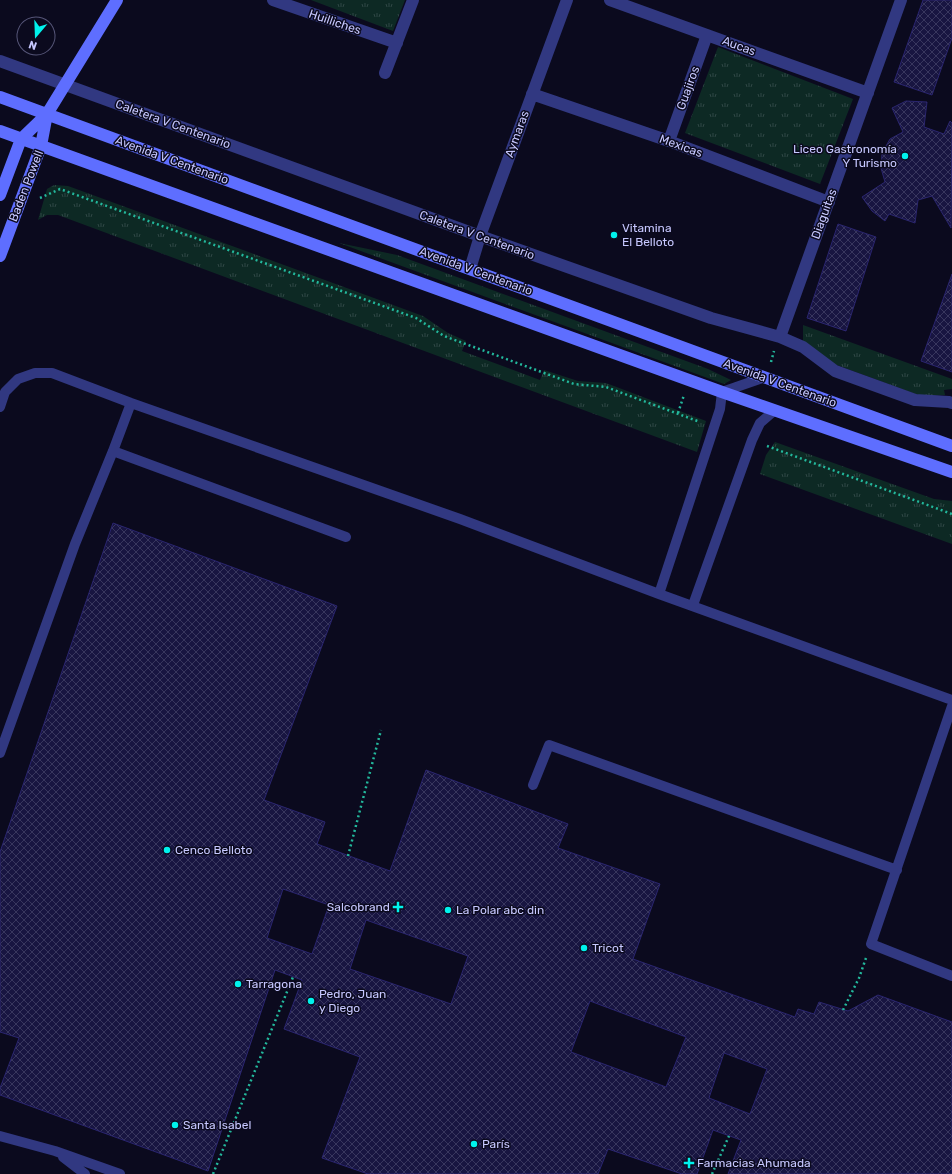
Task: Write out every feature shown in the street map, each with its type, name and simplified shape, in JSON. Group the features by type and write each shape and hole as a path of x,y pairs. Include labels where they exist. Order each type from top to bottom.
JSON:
{"main road":[{"name":"Baden Powell","path":"0,195 21,139 47,114 117,0"},
{"name":"Avenida V Centenario","path":"0,96 952,446"},
{"name":"Baden Powell","path":"0,256 41,146 47,114"},
{"path":"0,131 722,392 952,472"}],"street":[{"name":"Huilliches","path":"273,0 289,3 396,42"},
{"path":"385,73 413,0"},
{"name":"Aymaras","path":"470,269 480,236 567,0"},
{"name":"Aucas","path":"610,0 868,93"},
{"name":"Diaguitas","path":"780,336 901,0"},
{"name":"Guajiros","path":"669,141 707,35"},
{"name":"Caletera V Centenario","path":"0,62 480,236 712,318 780,336 803,347 835,371 915,400 952,403"},
{"name":"Mexicas","path":"532,94 669,141 829,202"}],"lane":[{"path":"0,407 5,392 18,379 35,373 52,373 130,403 460,519 659,594 693,605 952,700"},
{"path":"659,594 720,409 722,392 765,377"},
{"path":"0,753 75,544 113,452 130,403"},
{"path":"693,605 752,440 760,423 775,410"},
{"path":"113,452 346,537"},
{"path":"952,706 871,944 952,976"},
{"path":"533,786 549,745 897,870"},
{"path":"0,1136 55,1151 120,1174"},
{"path":"55,1151 86,1174"}],"path":[{"path":"24,193 39,199 60,189 416,318 444,336 574,384 606,387 714,427"},
{"path":"752,440 952,514"},
{"path":"348,856 381,730"},
{"path":"843,1010 859,978 871,944"},
{"path":"213,1174 293,977"},
{"path":"712,1174 728,1136"}],"green space":[{"path":"311,0 405,0 393,31"},
{"path":"718,47 853,99 820,184 685,133"},
{"path":"54,185 68,186 423,316 448,333 466,341 462,351 540,380 544,370 578,381 606,383 706,421 697,452 58,215 47,215 38,220 47,189"},
{"path":"339,243 397,255 708,369 731,380 724,384"},
{"path":"803,325 952,379 952,389 944,390 945,395 921,396 834,364 803,342"},
{"path":"775,442 934,499 952,501 952,544 760,474 766,455"}],"building":[{"path":"923,0 952,0 952,38 932,95 894,82"},
{"path":"906,101 927,102 924,127 944,134 950,121 952,123 951,228 932,196 918,200 915,223 889,214 885,221 872,211 862,197 885,182 881,168 882,153 890,139 903,132 892,108"},
{"path":"838,224 876,237 846,331 807,318"},
{"path":"952,274 952,372 921,361"},
{"name":"Cenco Belloto","path":"113,523 337,606 264,800 325,822 317,844 390,871 426,770 568,824 558,848 660,884 633,959 795,1017 798,1009 814,1014 819,1002 848,1011 878,995 952,1022 952,1174 728,1174 741,1140 713,1130 697,1174 682,1174 608,1149 598,1174 368,1174 322,1158 360,1057 284,1029 302,980 275,970 208,1171 0,1095 0,1088 19,1038 0,1032 0,852","holes":["283,889 329,905 312,954 267,938","366,920 468,956 451,1004 350,969","590,1001 686,1037 666,1087 571,1052","724,1053 767,1069 750,1114 709,1098"]}],"place":[{"name":"Liceo Gastronomía Y Turismo","path":"905,156"},
{"name":"Vitamina El Belloto","path":"614,235"},
{"name":"Cenco Belloto","path":"167,850"},
{"name":"Salcobrand","path":"398,907"},
{"name":"La Polar abc din","path":"448,910"},
{"name":"Tricot","path":"584,948"},
{"name":"Tarragona","path":"238,984"},
{"name":"Pedro, Juan y Diego","path":"311,1001"},
{"name":"Santa Isabel","path":"175,1125"},
{"name":"París","path":"474,1144"},
{"name":"Farmacias Ahumada","path":"689,1163"}]}
